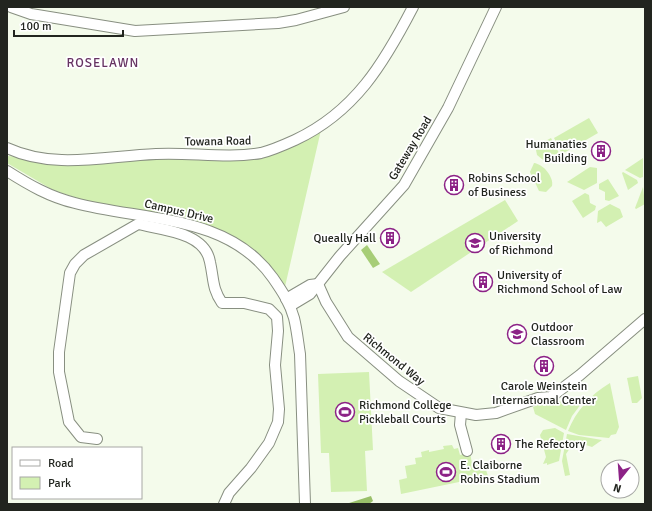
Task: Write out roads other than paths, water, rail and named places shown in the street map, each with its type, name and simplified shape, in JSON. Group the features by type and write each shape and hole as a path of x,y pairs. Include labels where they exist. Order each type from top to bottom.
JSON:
{"street":[{"path":"11,7 31,14 135,31 278,23 296,20 344,7"},
{"name":"Towana Road","path":"7,148 32,157 67,161 156,154 248,154 277,148 320,127 356,97 382,60 413,7"},
{"name":"Gateway Road","path":"318,284 340,256 404,185 448,108 496,7"},
{"name":"Campus Drive","path":"7,171 26,183 56,197 76,203 211,231 236,243 264,267 292,302 300,354 304,504"},
{"path":"97,439 81,437 69,422 59,372 59,352 68,284 73,267 84,255 148,217"},
{"path":"138,224 180,234 200,244 208,256 212,284 222,303 244,303 261,306 269,309 276,317 278,331 275,365 279,408 278,422 269,443 251,468 229,493 224,504"},
{"path":"292,302 310,285 318,284"},
{"name":"Richmond Way","path":"318,284 326,302 348,337 398,381 439,408 461,414 488,415 538,398 551,398 645,319"},
{"path":"292,302 315,299 326,302"},
{"path":"461,414 460,425 467,451"}],"place":[{"name":"Humanaties Building","path":"601,151"},
{"name":"Robins School of Business","path":"454,185"},
{"name":"Queally Hall","path":"390,238"},
{"name":"University of Richmond","path":"475,243"},
{"name":"University of Richmond School of Law","path":"483,282"},
{"name":"Outdoor Classroom","path":"517,334"},
{"name":"Carole Weinstein International Center","path":"544,366"},
{"name":"Richmond College Pickleball Courts","path":"345,412"},
{"name":"The Refectory","path":"501,444"},
{"name":"E. Claiborne Robins Stadium","path":"446,472"}],"district":[{"name":"ROSELAWN","path":"103,62"}]}
